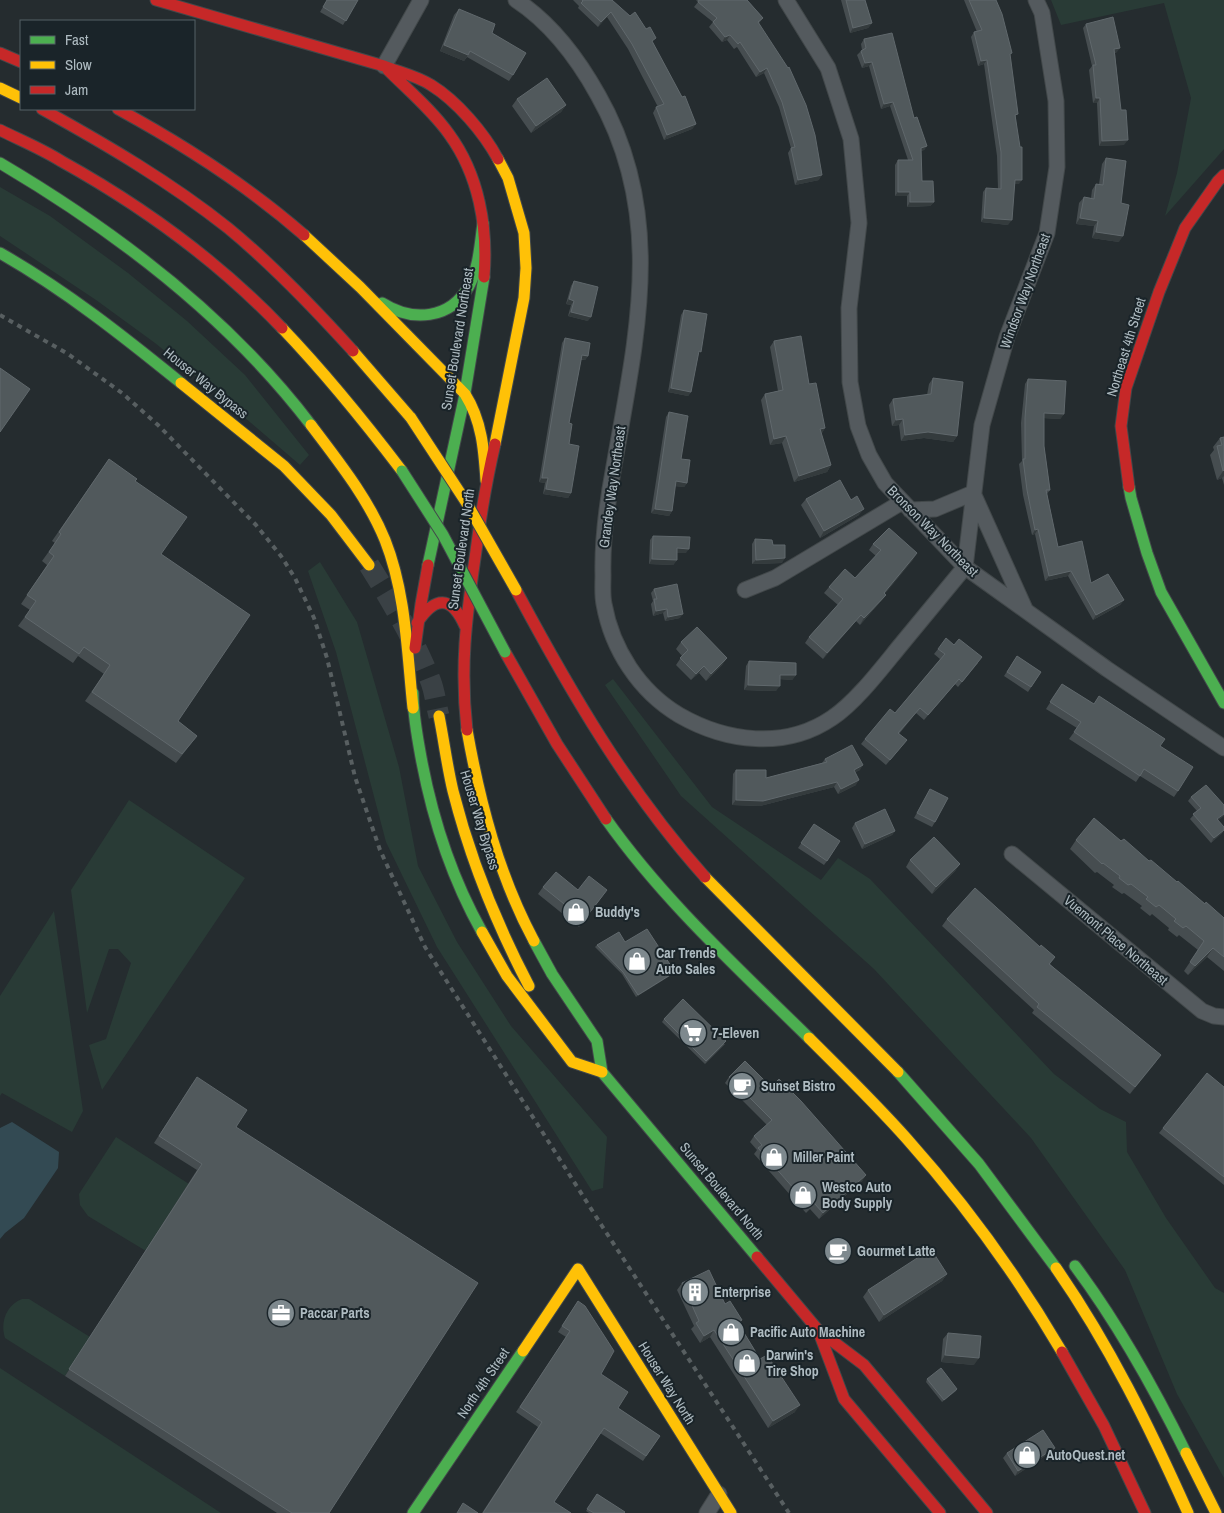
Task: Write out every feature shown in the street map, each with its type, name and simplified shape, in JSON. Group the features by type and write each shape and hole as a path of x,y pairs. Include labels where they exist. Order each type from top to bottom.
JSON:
{"main road":[{"name":"Sunset Boulevard Northeast","path":"156,0 384,66 428,108 456,145 475,184 483,223 485,269 465,394 431,555"},
{"path":"0,53 20,62"},
{"name":"Sunset Boulevard North","path":"384,66 414,76 431,85 460,110 477,128 492,148 508,178 524,233 526,268 524,298 503,409 486,481 465,626 463,697 467,731 479,795 492,842 526,926 552,974 597,1041 602,1072 818,1330 864,1365 987,1513"},
{"path":"0,88 20,98"},
{"path":"44,110 88,134 170,186 251,248 322,315 411,418 446,468 470,507 549,652 600,739 663,827 697,868 934,1110 977,1161 1055,1267 1091,1322 1143,1417 1188,1513"},
{"path":"120,110 171,139 249,191 294,225 366,293 465,394 474,407 479,419 486,481"},
{"path":"0,130 68,164 124,199 184,241 236,284 301,346 331,379 371,428 402,471 447,542 539,716 586,792 659,887 692,923 893,1124 968,1214 1024,1292 1076,1374 1121,1459 1144,1509"},
{"path":"0,162 42,186 96,222 195,302 253,358 318,433 369,506 386,542 401,599 413,708"},
{"name":"Northeast 4th Street","path":"1224,175 1185,228 1159,292 1126,388 1121,426 1131,498 1161,592 1224,703"},
{"path":"366,293 392,309 408,315 423,316 447,309 460,298 474,276 483,223"},
{"name":"Houser Way Bypass","path":"0,254 26,268 116,330 284,466 331,515 368,565"},
{"name":"Sunset Boulevard North","path":"431,555 417,623 413,673 413,708 425,781 439,833 470,909 507,976 572,1062"},
{"path":"417,623 422,613 429,606 443,602 456,608 461,614 465,626"},
{"name":"Houser Way Bypass","path":"439,716 445,753 462,826 481,878 517,964 572,1062"},
{"name":"Houser Way Bypass","path":"504,930 537,976"},
{"path":"547,987 597,1041"},
{"path":"572,1062 602,1072"},
{"path":"977,1161 1026,1209"},
{"path":"1068,1256 1112,1316 1158,1398 1216,1513"},
{"name":"Houser Way North","path":"578,1269 731,1513"},
{"name":"North 4th Street","path":"413,1513 578,1269"},
{"name":"Sunset Boulevard North","path":"818,1330 844,1399 940,1513"},
{"path":"977,1500 993,1513"}],"street":[{"path":"384,66 421,0"},
{"name":"Grandey Way Northeast","path":"516,0 547,25 566,46 589,78 607,111 623,147 634,193 640,232 641,268 635,339 604,524 602,569 603,602 611,631 624,660 645,688 670,709 695,724 724,734 753,739 770,739 786,738 805,732 833,718 846,706 876,675 965,567"},
{"name":"Bronson Way Northeast","path":"786,0 828,68 852,139 859,224 849,308 850,382 858,426 869,455 885,484 965,567 1107,669 1224,748"},
{"name":"Windsor Way Northeast","path":"965,567 982,425 1007,337 1047,233 1057,167 1056,101 1042,13 1036,0"},
{"path":"745,590 775,578 906,506 935,509 973,493 1026,611"},
{"name":"Vuemont Place Northeast","path":"1012,854 1202,1011 1214,1016 1224,1017"},
{"path":"707,1513 719,1494"}],"green space":[{"path":"1051,0 1224,0 1224,149 1165,216 1177,173 1191,98 1164,3 1061,25"},
{"path":"0,187 50,216 128,273 187,321 245,375 309,455 300,465 155,343 96,300 0,236"},
{"path":"320,562 357,622 399,767 418,866 457,942 511,1026 607,1137 603,1188 592,1191 437,947 386,842 336,652 308,571"},
{"path":"613,679 712,807 821,880 838,858 870,879 1054,1074 1100,1109 1126,1122 1127,1152 1166,1218 1215,1288 1224,1293 1224,1478 1177,1394 1125,1270 1031,1138 874,969 681,796 605,685"},
{"path":"129,800 245,878 102,1090 89,1045 106,1039 131,963 118,949 109,949 87,1013 71,890"},
{"path":"54,911 83,1111 72,1132 2,1093 0,1096 0,996"},
{"path":"116,1137 189,1184 146,1251 88,1216 80,1205 79,1194"},
{"path":"22,1299 29,1299 90,1337 65,1376 5,1338 3,1326 8,1310"},
{"path":"0,1368 221,1513 0,1513"}],"water":[{"path":"12,1122 59,1152 58,1168 24,1218 0,1239 0,1128"}],"building":[{"path":"327,0 358,0 346,21 323,7"},
{"path":"582,0 612,0 630,16 635,12 646,29 650,27 656,38 652,41 682,97 685,96 696,124 667,135 656,107 664,104 632,44 611,12 601,22 581,3"},
{"path":"699,0 747,0 763,18 758,22 789,67 806,105 815,135 822,175 798,180 791,148 795,147 782,102 767,68 760,72 740,42 738,44 730,35 725,37 713,22 717,18 698,2"},
{"path":"846,0 865,0 872,23 853,28"},
{"path":"969,0 996,0 1002,14 1012,53 1010,54 1018,114 1015,115 1020,147 1022,147 1022,180 1015,180 1012,220 984,218 986,188 1001,189 1001,152 987,60 981,61 974,32 982,30"},
{"path":"459,9 495,24 492,33 526,53 513,75 470,51 468,55 444,45"},
{"path":"1113,17 1120,48 1114,49 1121,110 1126,110 1128,140 1102,141 1100,98 1096,98 1093,65 1096,65 1086,24"},
{"path":"892,33 914,118 917,117 927,146 921,148 922,181 933,181 934,202 910,202 910,192 898,192 898,160 913,160 893,102 884,104 872,62 865,63 861,51 866,48 864,39"},
{"path":"547,78 566,105 536,126 517,99"},
{"path":"1106,158 1126,161 1121,203 1129,205 1123,236 1096,232 1098,221 1080,218 1084,197 1094,199 1096,184 1103,185"},
{"path":"574,281 598,287 591,317 571,312 574,301 569,299"},
{"path":"684,310 707,314 701,352 699,351 691,392 671,388"},
{"path":"801,336 809,384 816,383 825,428 820,429 831,465 799,476 786,436 774,439 765,394 783,390 774,341"},
{"path":"565,338 590,343 588,356 582,355 569,423 572,424 569,444 579,446 571,493 546,489 548,478 542,478"},
{"path":"0,368 30,389 0,432"},
{"path":"933,378 963,382 957,436 928,432 905,435 903,419 896,420 893,399 931,394"},
{"path":"1028,379 1066,381 1064,414 1044,413 1044,446 1050,490 1046,490 1058,547 1082,541 1091,583 1108,574 1124,600 1096,615 1071,571 1049,576 1038,529 1035,530 1023,459 1025,459 1025,418"},
{"path":"669,412 688,416 681,459 690,460 687,483 676,481 672,511 655,509"},
{"path":"1224,437 1223,471 1217,446 1222,445 1220,438"},
{"path":"109,459 137,479 135,481 187,517 161,554 250,615 178,721 197,736 182,754 92,692 110,665 84,647 79,654 25,617 36,601 27,595 54,556 49,552 61,534 59,532"},
{"path":"840,480 851,500 857,496 864,509 824,531 806,499"},
{"path":"889,528 917,553 884,593 886,595 864,618 861,615 827,653 809,637 843,599 829,587 845,569 855,578 881,550 873,544"},
{"path":"653,536 690,537 689,549 677,548 677,560 652,559"},
{"path":"755,539 772,540 773,545 785,545 785,558 756,560"},
{"path":"677,584 683,614 668,617 667,609 656,611 654,599 657,599 654,589"},
{"path":"697,627 727,658 711,674 704,666 696,674 680,658 688,650 681,642"},
{"path":"946,638 954,645 959,639 982,657 962,682 959,679 928,715 920,708 898,733 907,740 890,760 865,739 890,709 895,713 945,654 938,649"},
{"path":"1017,656 1041,672 1031,687 1007,672"},
{"path":"749,661 796,663 796,675 780,675 780,686 748,685"},
{"path":"1062,684 1094,704 1099,696 1165,739 1160,746 1193,767 1178,791 1144,769 1140,776 1074,732 1081,722 1050,702"},
{"path":"852,745 863,765 854,770 859,780 841,789 837,782 763,801 736,800 736,770 766,770 766,778 827,762 825,759"},
{"path":"1206,785 1224,805 1224,814 1217,819 1224,827 1224,830 1214,838 1193,814 1201,808 1191,797"},
{"path":"930,789 948,798 935,822 917,813"},
{"path":"885,809 895,831 865,844 855,823"},
{"path":"1094,818 1121,841 1124,839 1149,861 1151,860 1224,918 1224,957 1213,948 1195,966 1190,962 1204,941 1186,926 1183,928 1174,921 1176,919 1159,905 1156,907 1146,899 1148,897 1131,884 1128,885 1119,878 1120,876 1102,864 1076,840"},
{"path":"814,824 840,841 827,861 801,843"},
{"path":"934,837 960,864 936,887 910,860"},
{"name":"Buddy's","path":"556,872 578,890 589,876 607,890 584,920 543,887"},
{"path":"975,888 1040,947 1041,945 1055,957 1049,964 1161,1055 1135,1087 1037,1007 1039,1004 947,919"},
{"name":"Car Trends Auto Sales","path":"647,929 675,972 638,995 623,972 597,945 619,932 625,942"},
{"name":"7-Eleven","path":"683,999 726,1041 706,1061 664,1019"},
{"path":"745,1061 771,1087 779,1079 801,1101 866,1175 823,1213 814,1203 810,1207 758,1148 762,1145 754,1136 772,1120 729,1077"},
{"path":"1207,1073 1224,1087 1224,1177 1163,1128"},
{"name":"Paccar Parts","path":"197,1077 247,1110 236,1127 478,1283 329,1513 292,1513 69,1369 202,1164 159,1136"},
{"path":"931,1249 947,1274 884,1315 868,1290"},
{"path":"709,1270 725,1304 730,1301 742,1320 738,1323 760,1359 767,1355 800,1405 773,1421 714,1330 704,1336 696,1323 699,1321 682,1283"},
{"path":"578,1301 585,1306 614,1351 601,1374 628,1392 618,1408 660,1436 646,1456 604,1428 554,1502 571,1513 483,1513 542,1422 520,1407 570,1331 562,1326"},
{"path":"948,1333 981,1336 979,1358 945,1355"},
{"path":"941,1368 957,1389 944,1400 927,1379"},
{"name":"AutoQuest.net","path":"1043,1430 1055,1448 1018,1471 1007,1453"},
{"path":"597,1494 625,1512 594,1513 587,1509"},
{"path":"463,1503 478,1513 457,1513"}],"tunnel":[{"path":"369,565 395,607 418,652 434,690 439,716"}],"railway":[{"path":"0,315 68,354 122,393 158,425 256,525 281,556 295,578 314,618 327,658 355,777 380,850 425,947 602,1226 789,1513"}],"traffic: fast":[{"path":"0,163 86,218 128,247 168,279 207,312 244,348 279,385 311,425"},
{"path":"382,303 394,309 418,315 430,314 452,306 469,286 475,271 483,223"},
{"path":"0,253 71,298 181,383"},
{"path":"428,565 464,399 484,277"},
{"path":"402,471 443,535 505,652"},
{"path":"1129,487 1147,553 1161,592 1224,703"},
{"path":"413,693 419,746 435,818 460,888 482,932"},
{"path":"606,819 628,849 677,906 809,1038"},
{"path":"534,941 552,974 597,1041 602,1072 757,1257"},
{"path":"898,1072 979,1164 1056,1268"},
{"path":"1075,1266 1135,1357 1186,1453"},
{"path":"413,1513 523,1351"}],"traffic: slow":[{"path":"0,88 20,98"},
{"path":"495,444 524,298 526,268 524,233 508,178 498,159"},
{"path":"304,235 360,287 465,394 479,425 486,481"},
{"path":"282,328 314,362 402,471"},
{"path":"353,351 411,418"},
{"path":"181,383 284,466 331,515 369,565"},
{"path":"411,418 466,502 516,590"},
{"path":"311,425 361,495 385,540 402,602 413,708"},
{"path":"439,716 453,791 476,866 495,915 529,986"},
{"path":"467,730 478,785 492,838 511,891 534,941"},
{"path":"705,877 898,1072"},
{"path":"482,932 507,976 572,1062 602,1072"},
{"path":"809,1038 859,1088 929,1164 990,1242 1062,1352"},
{"path":"1056,1268 1094,1326 1128,1387 1188,1513"},
{"path":"523,1351 578,1269 731,1513"},
{"path":"1186,1453 1216,1513"}],"traffic: jam":[{"path":"156,0 384,66 420,79 441,92 460,109 478,128 498,159"},
{"path":"0,53 20,62"},
{"path":"388,70 442,125 468,167 483,221 484,277"},
{"path":"44,110 138,165 184,195 228,228 293,287 353,351"},
{"path":"120,110 167,137 238,183 304,235"},
{"path":"0,130 91,178 150,216 232,280 282,328"},
{"path":"1129,487 1121,426 1126,388 1159,292 1185,228 1224,175"},
{"path":"467,730 464,686 467,623 481,515 495,444"},
{"path":"415,648 428,565"},
{"path":"516,590 557,665 602,739 651,810 705,877"},
{"path":"417,623 430,608 442,603 448,604 454,609 465,626"},
{"path":"505,652 557,744 606,819"},
{"path":"757,1257 818,1330 864,1365 987,1513"},
{"path":"818,1330 844,1399 940,1513"},
{"path":"1062,1352 1104,1426 1145,1513"}],"place":[{"name":"Buddy's","path":"576,912"},
{"name":"Car Trends Auto Sales","path":"637,961"},
{"name":"7-Eleven","path":"693,1033"},
{"name":"Sunset Bistro","path":"742,1086"},
{"name":"Miller Paint","path":"774,1157"},
{"name":"Westco Auto Body Supply","path":"803,1195"},
{"name":"Gourmet Latte","path":"838,1251"},
{"name":"Enterprise","path":"695,1292"},
{"name":"Paccar Parts","path":"281,1313"},
{"name":"Pacific Auto Machine","path":"731,1332"},
{"name":"Darwin's Tire Shop","path":"747,1363"},
{"name":"AutoQuest.net","path":"1027,1455"}]}
